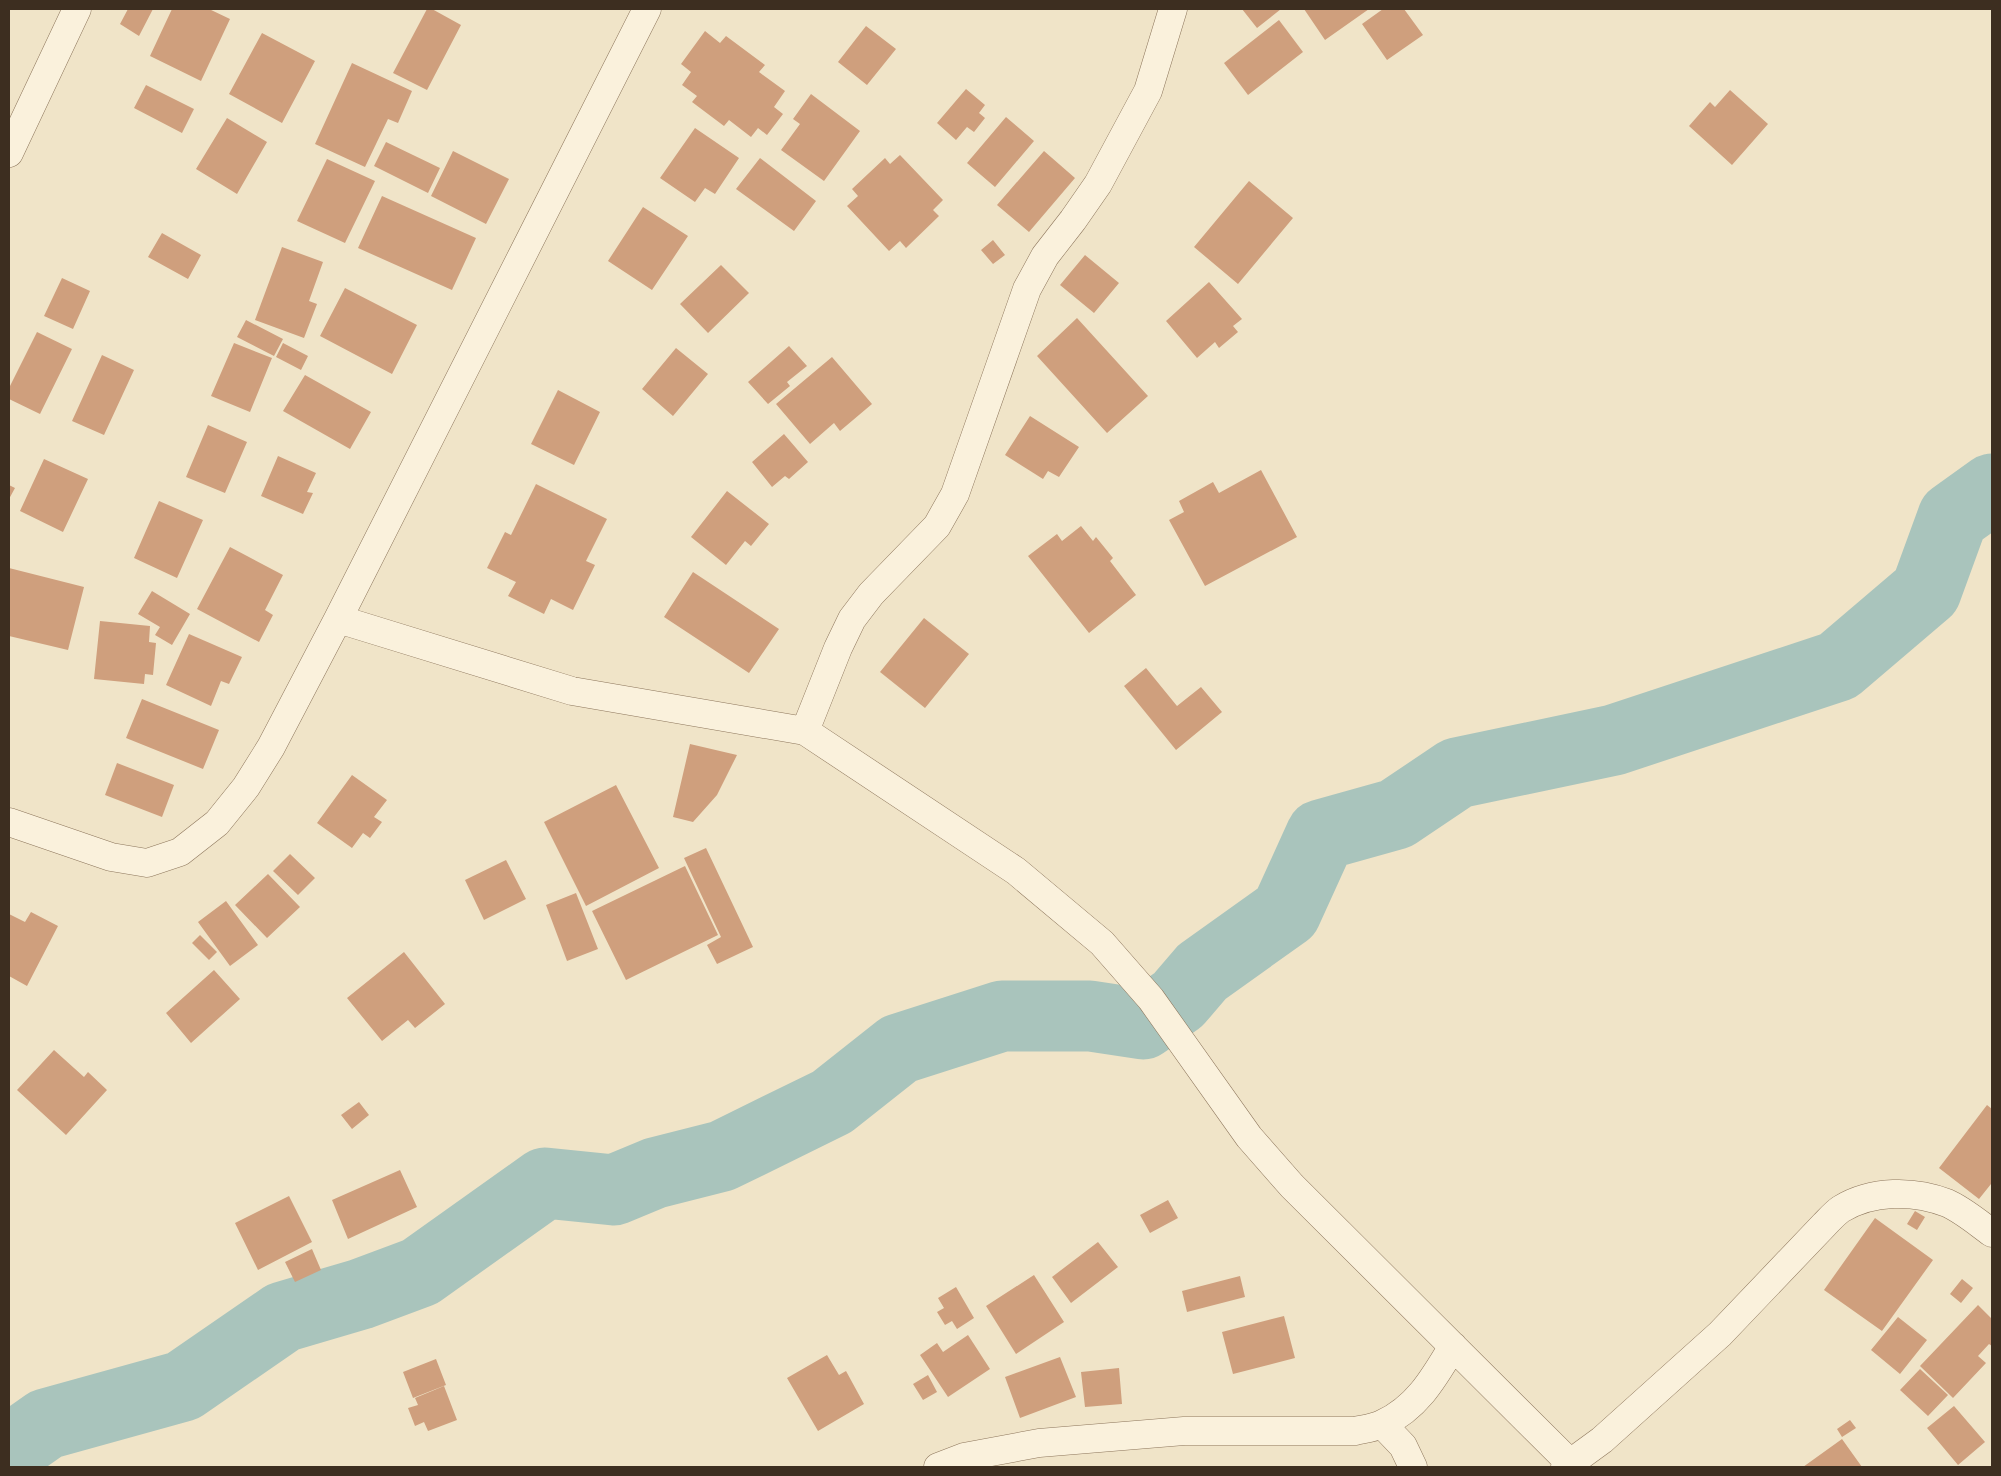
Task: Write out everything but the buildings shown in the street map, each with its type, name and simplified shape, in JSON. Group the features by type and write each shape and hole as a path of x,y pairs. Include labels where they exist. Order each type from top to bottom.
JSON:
{"street":[{"path":"9,153 77,9"},
{"path":"9,822 111,857 147,863 180,852 217,823 246,787 271,747 338,619 647,9"},
{"path":"805,731 838,648 852,619 871,594 936,526 955,494 1027,289 1045,256 1098,184 1148,90 1173,9"},
{"path":"338,619 572,692 805,731 1016,871 1102,943 1151,999 1249,1137 1286,1180 1569,1466 1602,1440 1720,1334 1840,1210 1861,1200 1898,1194 1923,1195 1948,1204 1992,1233"},
{"path":"938,1467 964,1457 1039,1443 1184,1431 1355,1431 1382,1424 1410,1406 1431,1384 1452,1346"},
{"path":"1382,1424 1403,1446 1413,1467"}],"waterway":[{"path":"9,1450 46,1424 183,1386 283,1317 361,1294 420,1272 545,1183 614,1190 655,1173 722,1156 832,1102 899,1049 1002,1016 1090,1016 1143,1024 1178,1000 1202,972 1286,912 1321,835 1396,814 1457,773 1614,740 1838,666 1926,591 1953,517 1992,489"}]}
